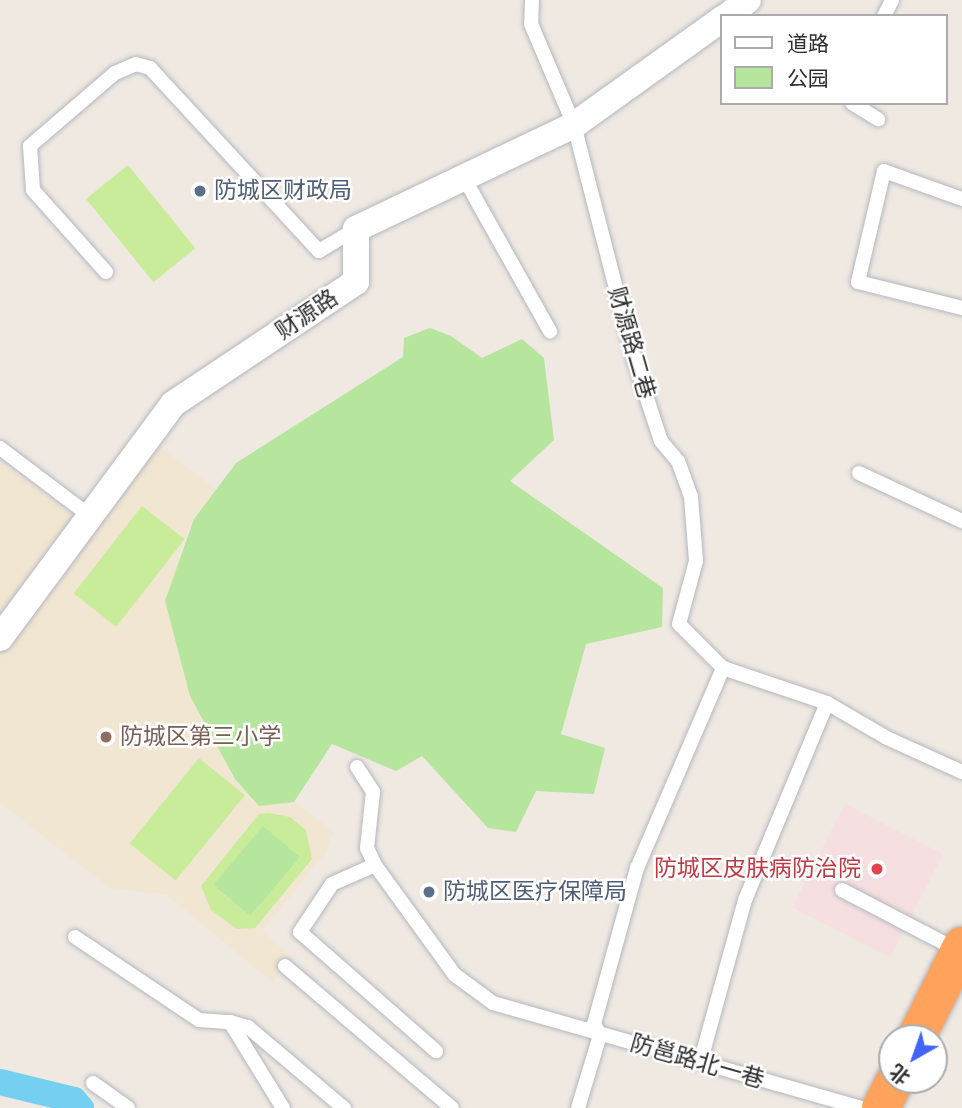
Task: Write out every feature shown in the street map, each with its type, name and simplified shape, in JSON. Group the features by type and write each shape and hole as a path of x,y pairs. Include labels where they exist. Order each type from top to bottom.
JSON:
{"highway":[{"path":"923,1024 961,950"}],"street":[{"path":"730,14 748,0"},
{"path":"356,229 574,125 720,20"},
{"name":"财源路","path":"0,638 173,404 356,282 356,229"}],"lane":[{"name":"财源路二巷","path":"532,0 531,24 574,125 635,362 661,441 678,461 691,497 696,561 679,624 723,667"},
{"path":"106,272 33,190 30,146 116,73 136,64 150,68 319,251 356,229"},
{"path":"855,105 878,119"},
{"path":"962,199 884,172 858,282 962,308"},
{"path":"464,177 550,331"},
{"path":"0,448 90,516"},
{"path":"859,473 962,521"},
{"path":"578,1108 600,1035 594,1024 637,868 723,667 827,703 887,738 962,772"},
{"path":"701,1063 745,900 827,703"},
{"path":"357,767 373,792 367,848 375,865 332,884 300,932 436,1051"},
{"name":"防邕路北一巷","path":"375,865 455,975 493,1003 862,1108"},
{"path":"842,890 961,950"},
{"path":"75,937 199,1020 230,1022 247,1027 344,1108"},
{"path":"285,966 452,1108"},
{"path":"230,1022 283,1108"},
{"path":"93,1083 128,1108"}],"shaded area":[{"name":"防城区第三小学","path":"153,442 216,489 194,519 178,555 259,806 294,802 333,831 327,851 262,931 293,958 272,982 167,895 110,888 0,803 0,462 90,527"},
{"name":"防城区皮肤病防治院","path":"845,804 943,854 890,957 792,907"}],"green space":[{"path":"128,165 195,248 153,282 86,199"},
{"path":"430,328 451,336 482,358 522,339 544,358 554,440 510,481 663,588 662,627 586,644 561,734 605,748 594,794 536,791 516,832 488,828 422,756 396,771 332,744 294,802 259,806 235,779 190,696 165,601 194,519 236,463 403,357 404,338"},
{"path":"142,506 185,539 116,627 74,593"},
{"path":"199,758 245,795 176,881 130,843"},
{"path":"259,814 290,817 306,830 312,859 255,928 237,929 211,910 201,886","holes":["263,826 300,857 250,916 213,885"]},
{"path":"263,825 301,857 251,917 213,885"}],"waterway":[{"path":"0,1082 74,1100 81,1108"}],"place":[{"name":"防城区财政局","path":"200,191"},
{"name":"防城区第三小学","path":"106,737"},
{"name":"防城区皮肤病防治院","path":"877,869"},
{"name":"防城区医疗保障局","path":"429,892"}]}
